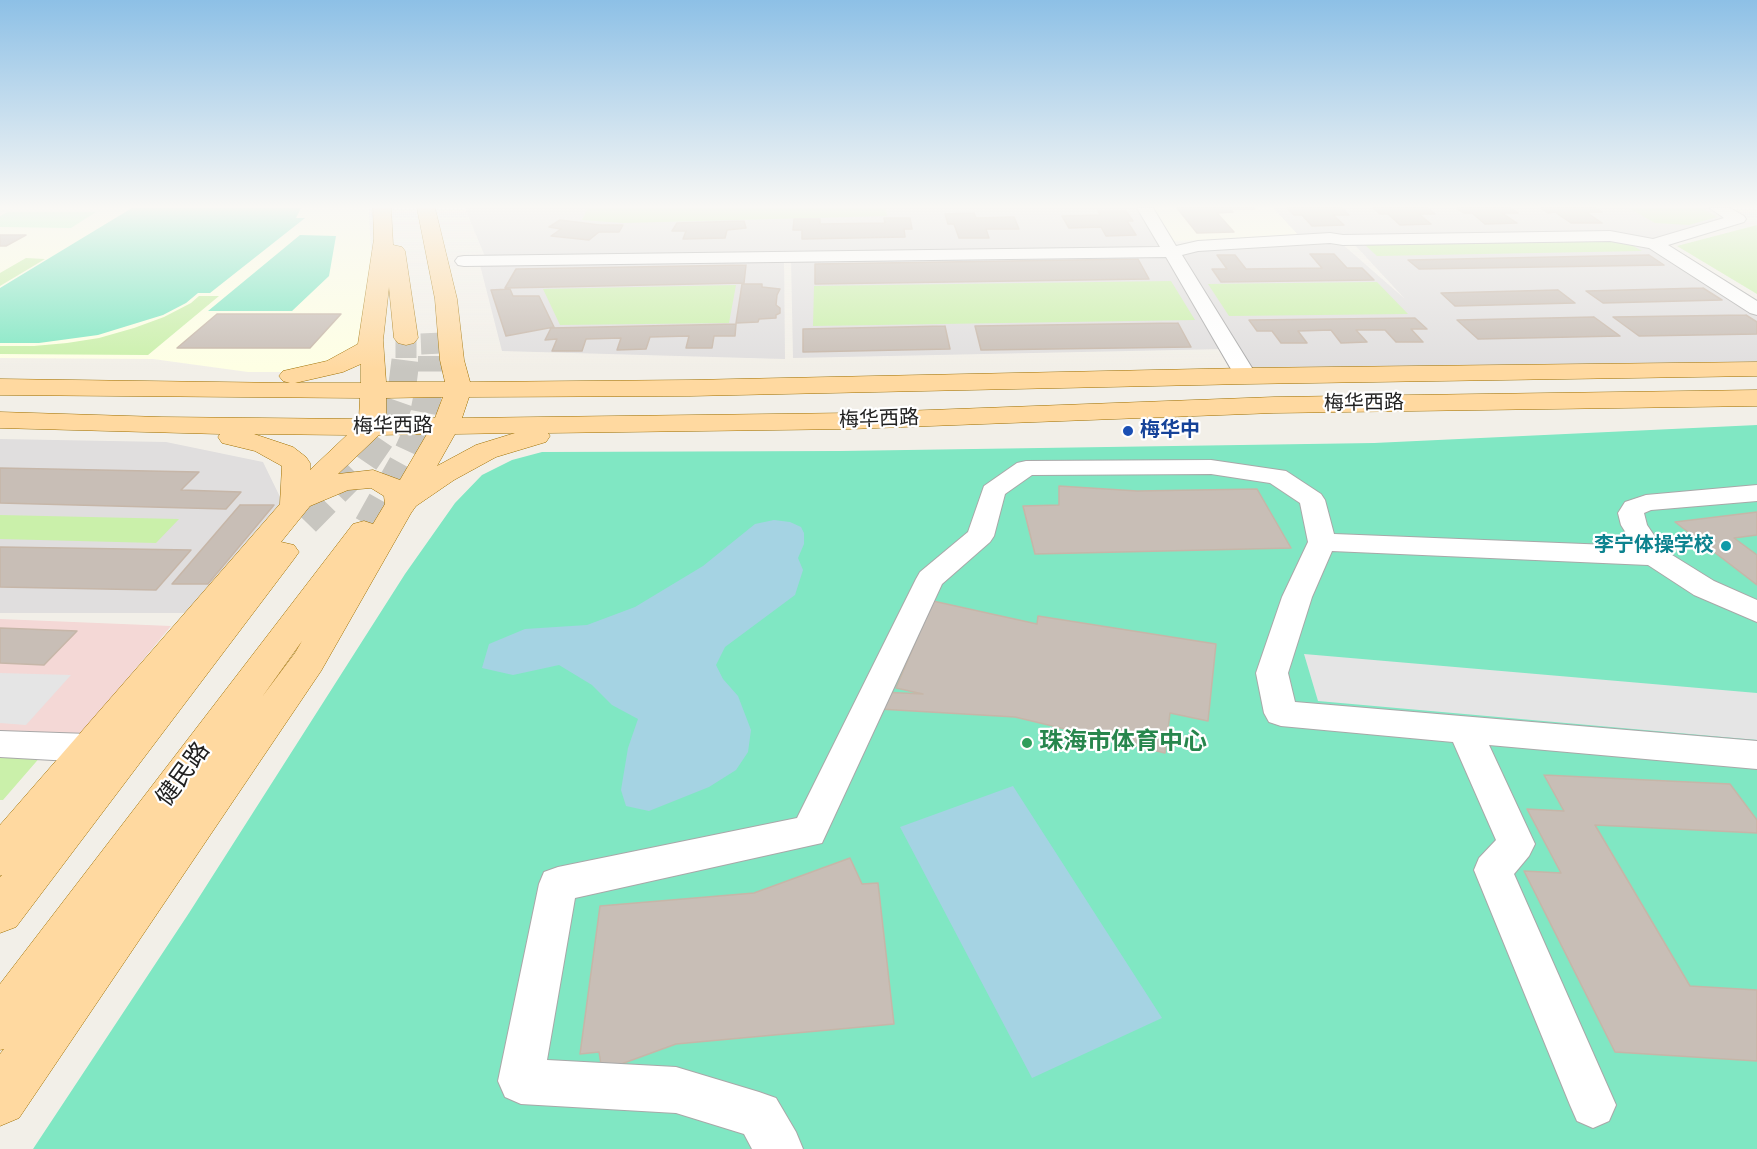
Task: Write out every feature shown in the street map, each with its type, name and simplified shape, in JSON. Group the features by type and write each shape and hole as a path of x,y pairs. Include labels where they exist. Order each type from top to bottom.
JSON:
{"main road":[{"path":"0,912 301,514 328,468 372,427 374,390 372,346 381,262"},
{"path":"384,516 446,426 459,389 455,378 428,343 404,262"},
{"path":"419,262 426,304 428,343"},
{"path":"372,346 398,357 428,343 446,299 438,262"},
{"path":"209,390 334,367 349,361 372,346"},
{"name":"梅华西路","path":"0,387 209,390 690,388 1246,376 1757,369"},
{"name":"梅华西路","path":"0,420 161,425 372,427 850,421 1274,405 1757,398"},
{"path":"384,516 444,474 479,455 530,437 569,431 624,430 679,422"},
{"path":"161,425 228,436 283,453 296,464 301,514"},
{"path":"0,856 89,748 301,514 329,487 359,479 386,483 398,493 308,662 0,1099"},
{"name":"健民路","path":"0,1025 384,516"}],"street":[{"path":"1178,262 1246,376"},
{"path":"1682,262 1757,309"},
{"path":"779,1149 759,1115 676,1090 521,1081 558,884 809,832 930,579 980,536 993,490 1026,468 1212,467 1276,476 1312,500 1322,542 1296,597 1272,673 1281,713 1757,755"},
{"path":"1757,494 1646,503 1634,508 1631,513 1634,525 1654,556 1704,588 1757,612"},
{"path":"1322,542 1654,556"},
{"path":"1465,730 1516,844 1493,870 1593,1105"},
{"path":"0,744 89,748"}],"shaded area":[{"path":"0,262 372,262 377,324 355,354 292,372 248,372 153,359 0,358"},
{"path":"784,262 785,359 502,351 480,265"},
{"path":"791,262 1172,262 1224,349 793,358"},
{"path":"1182,262 1362,262 1405,299 1370,262 1677,262 1757,309 1757,369 1246,376"},
{"path":"0,439 166,442 263,462 282,501 187,613 0,613"},
{"path":"0,619 171,626 78,738 0,734"},
{"path":"1304,654 1757,693 1757,740 1318,701"},
{"path":"0,673 71,675 26,725 0,723"}],"green space":[{"path":"20,262 41,262 0,286 0,273"},
{"path":"44,262 250,262 210,293 198,293 186,303 163,315 98,335 39,343 0,343 0,288"},
{"path":"268,262 332,262 329,276 292,311 208,311"},
{"path":"1703,262 1757,262 1757,294"},
{"path":"1171,281 1195,320 813,326 814,286"},
{"path":"1377,282 1408,314 1229,316 1208,284"},
{"path":"736,285 729,323 560,325 543,289"},
{"path":"199,296 219,296 148,355 0,354 0,346 67,343 99,338 134,328 164,317 191,303"},
{"name":"珠海市体育中心","path":"1757,425 1757,1149 33,1149 189,913 405,574 455,503 482,475 512,460 542,452 840,451 1374,443"},
{"path":"0,515 179,519 156,543 0,539"},
{"path":"0,753 42,755 3,800 0,800"}],"water":[{"path":"774,520 790,522 801,527 804,533 804,544 798,558 803,570 795,595 725,647 716,665 723,679 738,696 751,730 748,752 736,770 709,787 649,811 626,806 621,790 628,748 638,719 612,705 592,685 559,665 513,675 482,668 489,644 525,629 587,625 635,607 703,566 755,524"},
{"path":"1013,786 1162,1018 1032,1078 900,827"}],"building":[{"path":"1139,262 1149,279 815,284 815,264"},
{"path":"1222,262 1240,262 1246,269 1322,268 1317,262 1341,262 1347,268 1362,268 1374,280 1221,282 1212,269 1227,269"},
{"path":"1410,262 1659,262 1664,265 1419,269"},
{"path":"746,265 744,283 505,288 516,269"},
{"path":"742,284 762,284 762,287 780,289 776,305 780,308 780,313 776,315 776,318 736,323"},
{"path":"1703,288 1722,300 1603,303 1586,291"},
{"path":"510,289 513,296 539,296 554,327 506,336 491,290"},
{"path":"1558,290 1575,303 1455,306 1441,293"},
{"path":"217,314 341,314 310,348 177,348"},
{"path":"1746,315 1757,322 1757,334 1639,336 1613,317"},
{"path":"1594,317 1620,336 1478,339 1457,320"},
{"path":"1415,318 1427,329 1411,329 1423,342 1396,342 1385,330 1356,330 1367,342 1341,343 1331,330 1298,331 1307,343 1281,343 1272,331 1257,331 1249,320"},
{"path":"1178,323 1191,347 981,350 975,326"},
{"path":"736,324 735,336 714,336 712,348 686,348 689,336 650,337 646,349 617,350 621,338 586,339 582,351 552,351 557,339 545,340 551,328"},
{"path":"945,326 950,349 803,352 803,329"},
{"path":"0,468 199,472 181,490 241,492 226,509 0,503"},
{"path":"1059,486 1137,491 1257,489 1291,548 1035,554 1023,506 1059,505"},
{"path":"240,505 274,505 208,584 172,584"},
{"name":"李宁体操学校","path":"1757,512 1757,535 1734,538 1757,555 1757,585 1675,522"},
{"path":"0,547 191,550 156,590 0,587"},
{"path":"933,601 1037,624 1038,616 1216,644 1208,721 1170,713 1165,753 1015,717 879,709 881,692 923,694 896,688"},
{"path":"0,628 77,631 44,665 0,663"},
{"path":"1544,775 1730,784 1757,820 1757,833 1595,825 1690,986 1757,990 1757,1061 1615,1052 1524,871 1561,873 1527,809 1564,811"},
{"path":"850,858 862,884 878,883 894,1024 676,1044 602,1071 599,1052 580,1054 600,906 754,893"}],"tunnel":[{"path":"431,333 432,358"},
{"path":"406,338 406,356"},
{"path":"306,522 364,463 392,422 401,396 406,356"},
{"path":"368,525 404,461 423,419 432,373 432,358"}],"place":[{"name":"梅华中","path":"1128,431"},
{"name":"李宁体操学校","path":"1726,546"},
{"name":"珠海市体育中心","path":"1027,743"}]}
